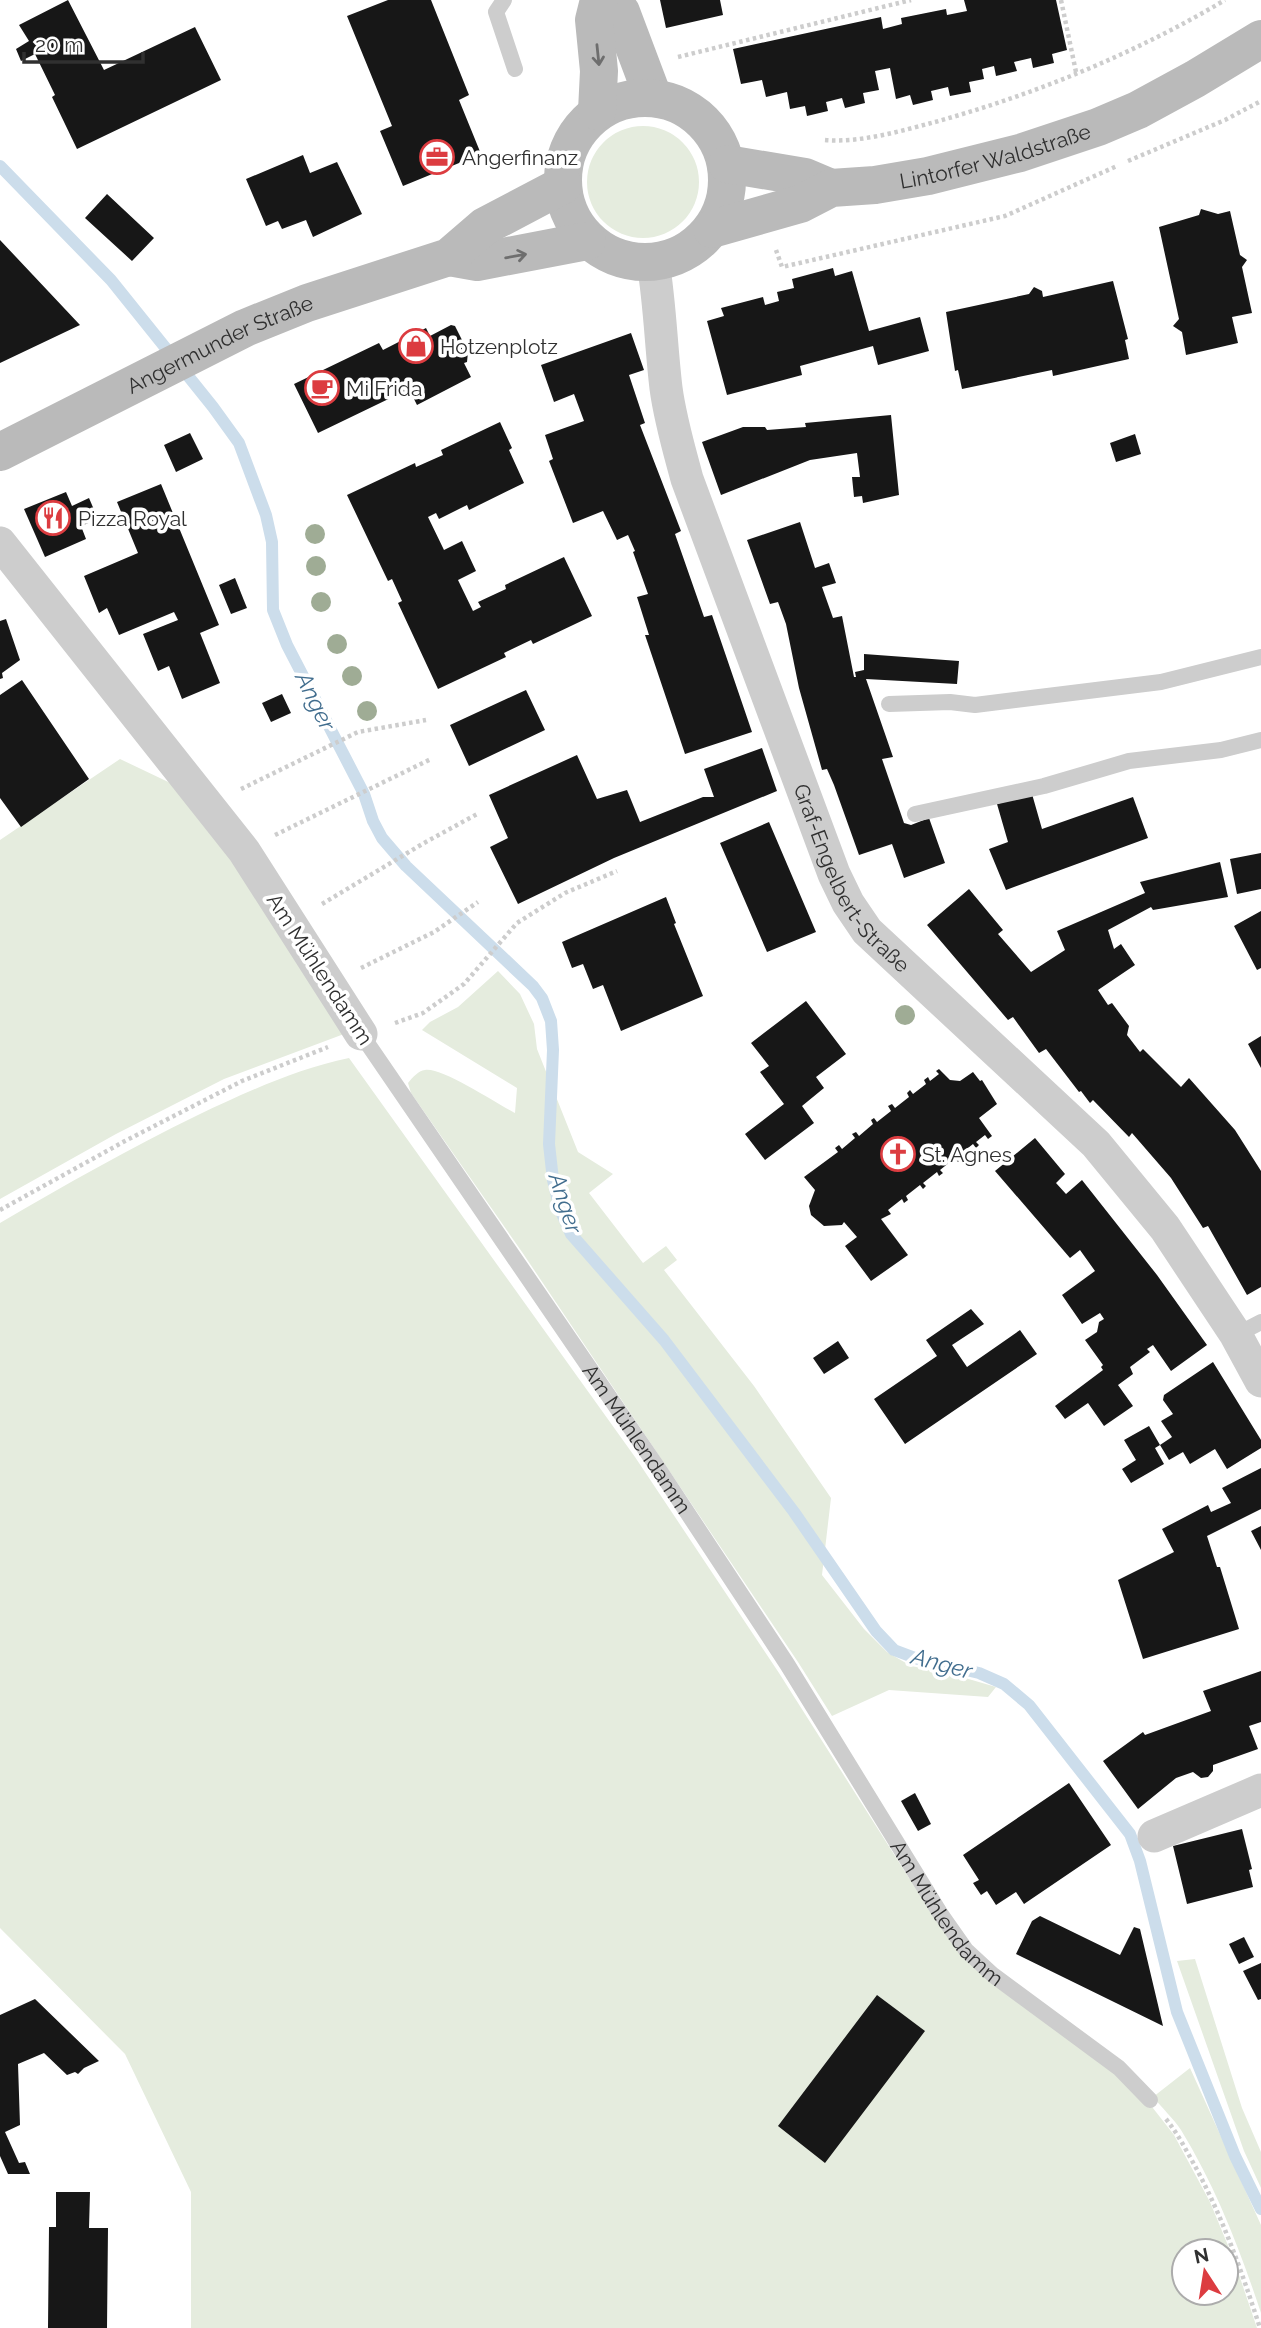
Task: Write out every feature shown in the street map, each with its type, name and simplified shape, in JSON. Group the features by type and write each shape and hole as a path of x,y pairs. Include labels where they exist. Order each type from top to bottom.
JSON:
{"main road":[{"path":"597,111 599,71 594,20 599,0"},
{"path":"609,0 621,12 653,97"},
{"name":"Lintorfer Waldstraße","path":"712,229 800,204 831,188 875,185 928,176 1020,153 1098,127 1172,92 1261,39"},
{"path":"653,97 671,102 696,115 716,137 727,164 728,187 723,209 712,229 696,245 676,257 653,262 626,260 587,241 571,216 563,185 565,162 573,140 597,111 624,101 653,97"},
{"path":"727,164 805,177 831,188"},
{"name":"Angermunder Straße","path":"0,452 245,328 307,303 449,257 485,226 563,185"},
{"name":"Angermunder Straße","path":"449,257 477,262 587,241"}],"street":[{"name":"Graf-Engelbert-Straße","path":"653,262 660,303 666,387 673,429 687,479 834,874 848,903 867,931 900,964 1096,1144 1248,1329 1261,1381"},
{"name":"Am Mühlendamm","path":"0,543 244,851 361,1034"},
{"path":"1154,1836 1261,1790"}],"lane":[{"path":"504,0 496,12 515,69"},
{"path":"889,704 950,702 975,705 1147,684 1261,657"},
{"path":"915,814 1044,786 1129,761 1222,750 1261,740"},
{"name":"Am Mühlendamm","path":"361,1034 666,1480 787,1664 940,1913 966,1950 993,1976 1119,2068 1150,2100"}],"path":[{"path":"640,60 688,56 911,0"},
{"path":"1061,0 1076,72"},
{"path":"813,139 837,141 905,130 1027,95 1172,32 1225,0"},
{"path":"208,804 358,732 426,720"},
{"path":"244,851 431,759"},
{"path":"290,924 377,870 479,813"},
{"path":"0,1210 125,1141 242,1082 361,1034 423,1013 464,984 517,923 565,893 617,871"},
{"path":"328,984 434,932 478,902"},
{"path":"1150,2100 1176,2131 1213,2200 1238,2258 1261,2328"}],"shaded area":[{"path":"643,126 665,130 683,142 695,160 699,182 695,204 683,222 665,234 643,238 621,234 603,222 591,204 587,182 591,160 603,142 621,130"},
{"path":"120,759 183,789 316,983 344,1034 224,1079 116,1134 0,1199 0,840"},
{"path":"498,971 520,994 534,1024 537,1049 578,1152 613,1174 589,1193 643,1263 666,1246 677,1260 664,1270 754,1386 831,1498 822,1575 864,1629 887,1652 911,1666 996,1687 988,1697 889,1690 832,1716 522,1252 411,1093 408,1083 418,1073 433,1071 456,1080 515,1113 517,1088 422,1030 430,1022 458,1007"},
{"path":"349,1058 635,1457 779,1673 909,1878 962,1951 1116,2073 1149,2103 1174,2135 1210,2202 1224,2237 1170,2237 1170,2307 1240,2307 1240,2278 1257,2328 191,2328 191,2192 125,2054 0,1928 0,1223 98,1167 198,1115 310,1068"},
{"path":"1195,1959 1242,2108 1261,2152 1261,2188 1244,2151 1177,1961"},
{"path":"1190,2068 1261,2225 1261,2313 1240,2253 1240,2237 1234,2237 1216,2196 1181,2130 1153,2097"}],"building":[{"path":"68,0 104,70 195,27 221,80 77,149 35,54 21,61 16,49 29,41 19,25"},
{"path":"388,0 431,0 469,95 459,100 481,154 403,186 380,131 392,126 347,16"},
{"path":"660,0 720,0 723,15 666,28"},
{"path":"964,0 1056,0 1067,50 1052,54 1054,63 1033,68 1031,58 1014,62 1017,71 996,76 994,66 982,69 984,79 969,82 971,92 950,96 948,87 931,91 933,100 913,105 910,95 896,99 890,68 875,71 879,90 863,93 865,103 845,108 842,98 826,102 828,111 807,116 805,106 790,109 787,92 766,97 762,80 741,84 733,49 881,17 883,29 902,24 901,18 946,9 947,15 967,11"},
{"path":"303,155 310,173 337,162 362,214 313,237 306,220 282,229 278,221 266,226 246,179"},
{"path":"107,194 154,238 132,261 85,218"},
{"path":"1201,209 1218,214 1230,211 1240,255 1247,260 1242,267 1252,313 1232,317 1238,343 1186,355 1182,332 1173,326 1179,319 1159,227 1199,215"},
{"path":"0,240 80,325 0,363"},
{"path":"833,268 835,276 852,271 869,331 920,317 929,351 878,365 873,346 800,366 802,375 727,395 707,321 724,316 721,308 763,297 765,305 779,301 777,292 794,288 792,279"},
{"path":"1113,281 1128,339 1125,340 1129,359 1053,376 1052,370 962,389 958,370 955,371 946,312 1029,294 1034,287 1042,291 1043,297"},
{"path":"451,325 455,326 468,352 467,362 464,363 471,377 417,405 410,391 404,394 403,392 318,433 294,384 379,343 383,350 426,328 430,336"},
{"path":"631,333 644,370 629,375 645,423 640,425 681,531 675,534 704,617 712,615 752,732 685,754 645,635 649,635 637,597 648,594 628,535 617,540 603,511 573,523 549,461 553,459 545,435 584,421 574,394 554,402 541,365"},
{"path":"891,415 899,495 863,503 862,496 854,497 852,477 860,477 857,453 810,460 721,495 702,442 743,427 765,427 767,430 806,427 805,423"},
{"path":"500,422 524,483 469,510 467,505 439,519 436,513 428,517 444,550 462,541 476,571 458,580 473,611 481,607 478,602 506,589 505,585 564,557 592,616 533,644 531,640 504,653 506,657 438,689 398,603 402,601 392,579 388,581 347,495 415,463 416,467 443,455 441,450"},
{"path":"190,433 203,459 176,472 164,445"},
{"path":"1135,434 1141,454 1116,462 1110,443"},
{"path":"161,484 219,625 200,633 220,683 182,699 169,666 158,671 143,634 178,620 174,612 119,635 107,608 99,613 84,576 138,553 117,502"},
{"name":"Pizza Royal","path":"66,492 72,506 89,498 98,519 81,526 86,539 45,557 24,509"},
{"path":"800,522 815,568 829,563 836,583 822,587 833,618 842,616 854,677 855,672 864,670 864,654 959,661 957,684 866,679 893,757 882,759 904,823 911,825 929,818 945,863 904,878 892,844 859,855 834,785 827,769 822,770 799,688 786,624 778,602 770,604 747,540"},
{"path":"235,578 247,608 231,614 219,585"},
{"path":"6,619 20,660 2,673 3,678 0,679 0,621"},
{"path":"22,680 89,779 21,827 0,798 0,695"},
{"path":"526,690 545,730 469,766 450,725"},
{"path":"282,694 291,713 271,722 262,703"},
{"path":"762,748 777,791 614,858 518,904 490,847 508,838 489,795 577,755 597,799 627,790 640,822 703,797 714,797 704,769"},
{"path":"1032,794 1042,829 1133,797 1148,838 1006,890 989,849 1008,842 997,804"},
{"path":"769,822 816,932 767,952 720,843"},
{"path":"1261,853 1261,889 1237,894 1230,859"},
{"path":"1220,862 1228,897 1153,910 1151,907 1108,930 1114,949 1121,944 1135,965 1098,990 1108,1005 1112,1003 1129,1026 1127,1035 1140,1052 1143,1049 1181,1087 1189,1078 1235,1130 1261,1171 1261,1287 1247,1295 1208,1226 1203,1228 1171,1178 1132,1133 1129,1137 1093,1100 1090,1103 1081,1091 1079,1092 1046,1049 1039,1053 1013,1017 1008,1020 927,925 969,889 1003,930 998,934 1031,972 1065,950 1057,931 1145,893 1140,882"},
{"path":"666,897 703,996 621,1031 603,985 593,989 583,964 572,968 562,942"},
{"path":"1261,911 1261,968 1257,970 1234,926"},
{"path":"806,1001 846,1054 816,1077 824,1088 802,1106 814,1123 765,1160 745,1134 784,1104 760,1072 769,1066 751,1043"},
{"path":"1261,1036 1261,1068 1248,1044"},
{"name":"St. Agnes","path":"939,1069 950,1080 960,1081 973,1072 982,1080 997,1104 979,1118 992,1136 988,1139 985,1135 976,1142 979,1145 976,1148 973,1144 958,1156 961,1159 958,1162 955,1158 940,1170 943,1173 939,1176 937,1172 923,1183 926,1186 923,1189 920,1185 906,1196 908,1200 904,1203 902,1199 888,1210 891,1214 881,1219 908,1255 871,1281 845,1246 857,1237 844,1222 842,1225 824,1226 811,1215 809,1206 815,1190 804,1177 838,1152 835,1148 839,1145 842,1149 855,1138 852,1134 856,1132 859,1136 873,1124 871,1120 874,1118 877,1122 891,1111 888,1106 892,1104 895,1108 909,1097 907,1093 910,1090 913,1094 926,1084 924,1080 928,1077 930,1081 939,1074 936,1071"},
{"path":"1035,1138 1065,1174 1056,1183 1066,1194 1082,1180 1157,1275 1207,1345 1171,1371 1153,1345 1147,1349 1150,1352 1130,1367 1133,1374 1118,1385 1133,1406 1104,1426 1088,1403 1065,1419 1055,1406 1103,1370 1103,1365 1085,1340 1097,1332 1099,1322 1104,1319 1100,1313 1082,1324 1062,1295 1095,1271 1080,1250 1070,1258 995,1171"},
{"path":"971,1309 984,1324 952,1345 967,1367 1020,1330 1037,1354 905,1444 874,1399 937,1356 926,1340"},
{"path":"838,1341 849,1358 824,1374 813,1358"},
{"path":"1213,1362 1261,1440 1261,1448 1227,1469 1215,1449 1190,1464 1183,1452 1169,1460 1160,1445 1172,1437 1161,1421 1173,1414 1163,1400 1164,1395"},
{"path":"1149,1426 1160,1445 1155,1448 1164,1464 1131,1483 1122,1469 1136,1460 1124,1440"},
{"path":"1261,1468 1261,1509 1207,1536 1217,1567 1220,1567 1239,1629 1143,1659 1118,1580 1174,1552 1162,1529 1208,1505 1211,1512 1231,1503 1222,1488"},
{"path":"1261,1526 1261,1550 1251,1531"},
{"path":"1261,1671 1261,1722 1249,1726 1258,1749 1213,1765 1213,1771 1208,1777 1201,1778 1193,1772 1176,1778 1138,1809 1103,1761 1143,1732 1145,1735 1211,1711 1203,1691"},
{"path":"1069,1783 1111,1845 1024,1904 1016,1892 996,1905 987,1891 981,1895 973,1883 979,1880 963,1855"},
{"path":"915,1793 931,1824 918,1831 901,1801"},
{"path":"1242,1829 1252,1869 1249,1870 1253,1887 1187,1904 1173,1846"},
{"path":"1040,1916 1120,1955 1134,1927 1140,1929 1163,2026 1016,1954 1032,1921"},
{"path":"1244,1937 1254,1957 1239,1964 1229,1944"},
{"path":"1261,1963 1261,1999 1258,2000 1243,1971"},
{"path":"877,1995 925,2031 825,2163 778,2126"},
{"path":"35,1999 99,2061 78,2074 75,2072 67,2075 44,2053 18,2064 20,2125 5,2132 19,2163 25,2162 30,2174 8,2174 0,2156 0,2015"},
{"path":"56,2192 90,2192 89,2228 108,2228 107,2328 48,2328 49,2227 56,2227"}],"waterway":[{"name":"Anger","path":"0,166 111,280 239,443 266,515 272,542 273,610 287,645 364,794 382,838 406,866 533,986 542,998 551,1021 553,1050 549,1144 553,1180 560,1209 571,1234 664,1340 794,1512 876,1631 894,1650 918,1659 979,1673 1004,1684 1029,1705 1130,1834 1140,1861 1177,2012 1235,2156 1261,2209"}],"place":[{"name":"Angerfinanz","path":"437,157"},
{"name":"Hotzenplotz","path":"416,346"},
{"name":"Mi Frida","path":"322,388"},
{"name":"Pizza Royal","path":"53,518"},
{"name":"St. Agnes","path":"898,1154"}]}
